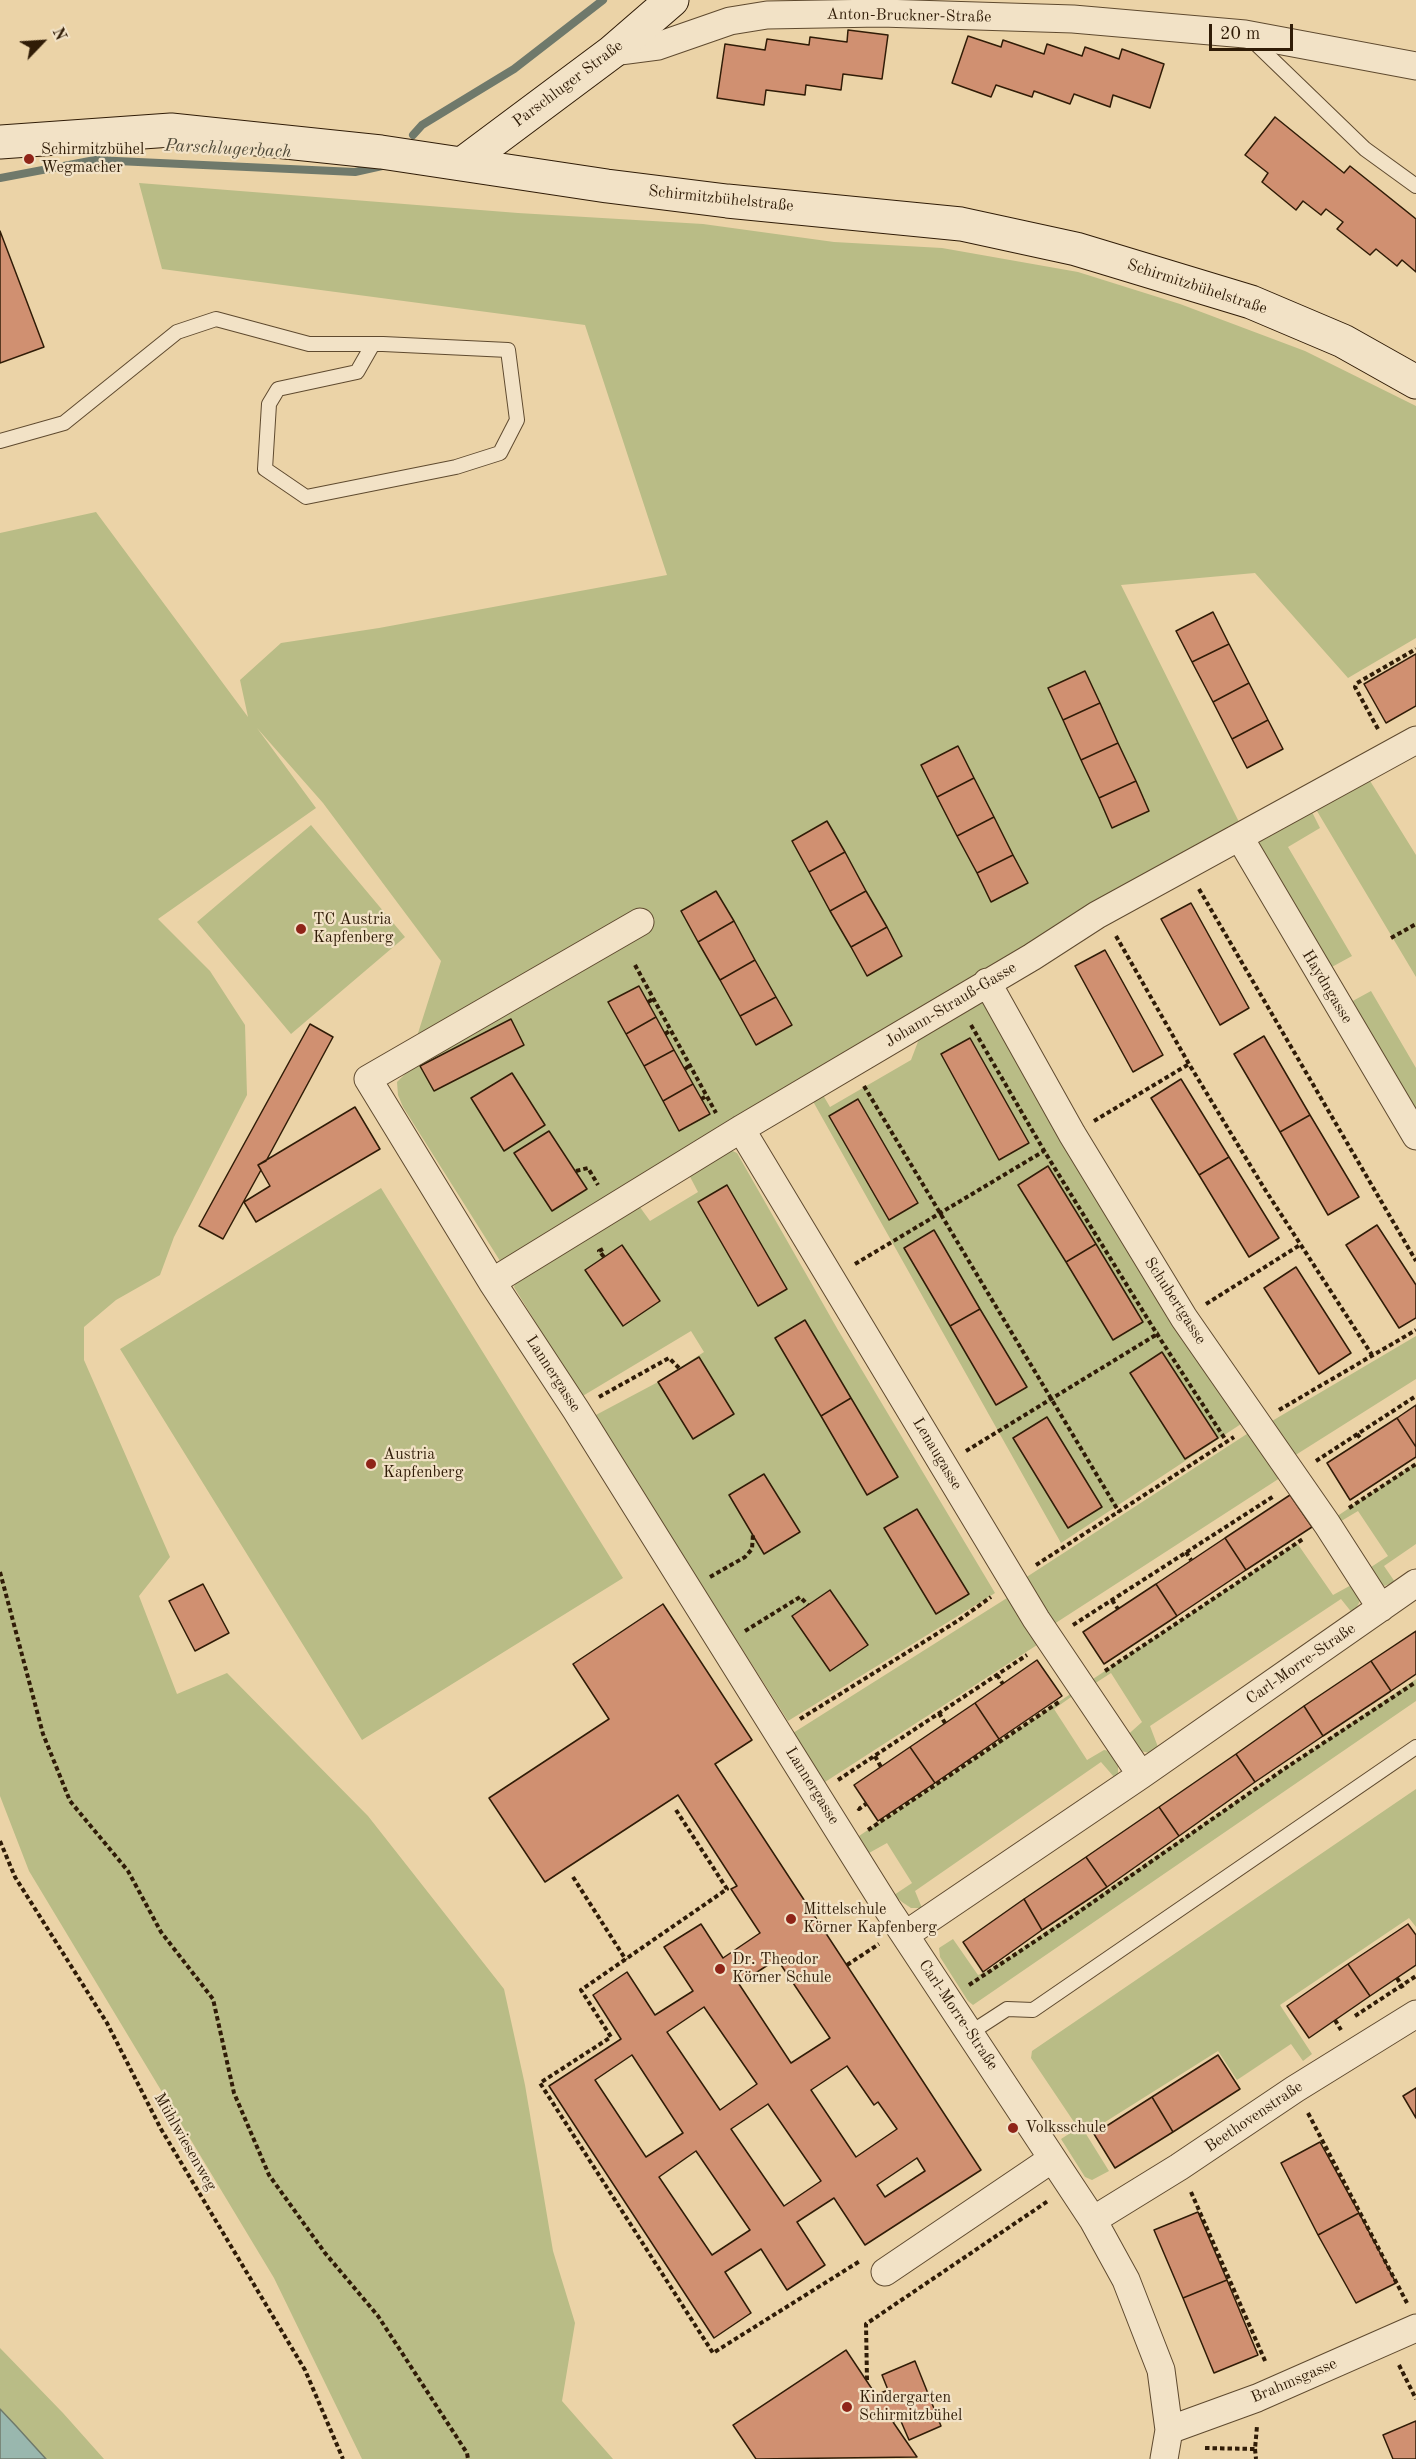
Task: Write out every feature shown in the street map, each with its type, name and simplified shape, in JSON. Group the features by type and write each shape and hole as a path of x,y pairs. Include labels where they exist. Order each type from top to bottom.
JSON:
{"main road":[{"name":"Parschluger Straße","path":"462,164 612,52 672,0"},
{"name":"Schirmitzbühelstraße","path":"0,142 171,130 381,152 607,186 727,201 961,224 1076,249 1251,302 1343,341 1416,382"}],"street":[{"name":"Anton-Bruckner-Straße","path":"612,52 658,46 730,21 767,15 881,14 1073,19 1245,34 1416,66"},
{"name":"Johann-Strauß-Gasse","path":"492,1282 741,1130 1032,957 1097,915 1416,740"},
{"name":"Haydngasse","path":"1240,838 1416,1136"},
{"name":"Lannergasse","path":"640,922 368,1079 492,1282 689,1590 892,1939"},
{"name":"Schubertgasse","path":"987,982 1072,1134 1184,1318 1327,1524 1381,1608"},
{"name":"Lenaugasse","path":"741,1130 1013,1580 1141,1775"},
{"name":"Carl-Morre-Straße","path":"1164,2459 1169,2430 1161,2370 1126,2280 1093,2220 970,2032 892,1939 1141,1775 1416,1583"},
{"name":"Beethovenstraße","path":"1093,2220 1179,2167 1295,2089 1416,2014"},
{"path":"885,2272 1052,2159"},
{"name":"Brahmsgasse","path":"1169,2430 1280,2389 1386,2340 1412,2317"}],"lane":[{"path":"1245,34 1365,149 1416,186"},
{"path":"0,441 64,423 177,332 216,319 309,344 374,344 508,350 517,420 500,453 456,467 306,497 265,469 269,404 278,389 357,372 374,344"},
{"path":"970,2032 1007,2009 1033,2010 1416,1747"}],"path":[{"path":"1391,754 1355,687 1357,683 1399,662 1416,649"},
{"path":"1185,866 1416,1261"},
{"path":"1097,915 1118,938 1189,1064 1300,1245 1372,1355"},
{"path":"1391,938 1416,924"},
{"path":"648,1002 654,999"},
{"path":"957,1001 1046,1154 1227,1442"},
{"path":"665,1034 671,1030"},
{"path":"852,1064 1119,1512"},
{"path":"831,1278 1189,1064"},
{"path":"685,1069 690,1065"},
{"path":"701,1099 707,1096"},
{"path":"944,1465 1300,1245"},
{"path":"796,1721 959,1620 1013,1580 1227,1442 1416,1330"},
{"path":"576,1410 669,1358 680,1368"},
{"path":"1311,1465 1416,1396"},
{"path":"1357,1434 1362,1440"},
{"path":"859,1836 1416,1464"},
{"path":"832,1784 1050,1639 1279,1492"},
{"path":"1250,1511 1253,1519"},
{"path":"689,1590 745,1557 752,1549 753,1534"},
{"path":"1186,1552 1191,1560"},
{"path":"0,1572 43,1734 70,1801 128,1871 161,1932 213,1999 234,2092 269,2175 325,2253 378,2316 467,2453 468,2459"},
{"path":"742,1632 800,1597 808,1605"},
{"path":"1112,1600 1118,1609"},
{"path":"997,1675 1003,1684"},
{"path":"968,1986 1015,1952 1073,1916 1214,1813 1287,1767 1355,1718 1416,1682"},
{"path":"939,1713 945,1723"},
{"path":"875,1756 881,1767"},
{"path":"1286,1760 1287,1767"},
{"path":"676,1810 727,1889 581,1990 611,2037 540,2083 713,2353 873,2253 885,2272"},
{"name":"Mühlwiesenweg","path":"0,1841 15,1877 107,2023 161,2129 305,2370 343,2459"},
{"path":"573,1877 626,1960"},
{"path":"1070,1911 1073,1916"},
{"path":"847,1965 892,1939"},
{"path":"1330,2033 1416,1976"},
{"path":"1295,2089 1412,2317"},
{"path":"1179,2167 1244,2316 1280,2389"},
{"path":"867,2380 866,2324 1049,2200"},
{"path":"1386,2340 1416,2399"},
{"path":"1255,2449 1256,2459"}],"green space":[{"path":"139,183 518,213 703,224 834,242 942,248 1078,272 1180,304 1305,351 1416,406 1416,638 1348,678 1255,573 1121,585 1241,826 919,1008 507,1267 502,1264 403,1107 398,1095 397,1082 405,1074 441,961 323,803 257,728 316,808 158,919 210,971 245,1025 247,1095 174,1237 160,1275 116,1300 84,1327 84,1360 170,1557 139,1596 177,1694 227,1673 368,1816 504,1989 525,2085 553,2251 575,2323 562,2401 613,2459 362,2459 274,2278 29,1871 0,1796 0,533 96,512 248,717 240,680 281,643 379,628 667,575 585,325 162,269","holes":["638,986 710,1114 679,1131 608,1002","549,1131 587,1188 552,1211 514,1153"]},
{"path":"1367,776 1416,855 1416,977 1314,806"},
{"path":"1310,808 1320,828 1288,847 1352,956 1330,968 1260,845 1259,838"},
{"name":"TC Austria Kapfenberg","path":"311,825 405,937 291,1034 197,922"},
{"path":"1371,991 1416,1068 1416,1109 1412,1112 1349,1003"},
{"path":"984,1000 1244,1422 1061,1543 810,1096 820,1090 830,1107 911,1060 924,1026"},
{"path":"728,1149 737,1153 838,1330 995,1593 788,1721 594,1416 658,1382 704,1352 691,1331 581,1397 514,1287 518,1276 637,1203 650,1221 698,1192 687,1171"},
{"name":"Austria Kapfenberg","path":"381,1188 623,1578 362,1740 120,1349"},
{"path":"1416,1336 1416,1379 1294,1456 1272,1421"},
{"path":"1253,1430 1283,1476 1051,1626 1022,1580"},
{"path":"1416,1463 1416,1544 1384,1566 1395,1582 1384,1586 1365,1571 1388,1556 1358,1511 1338,1523 1333,1519"},
{"path":"1297,1543 1333,1595 1355,1583 1361,1594 1353,1614 1341,1599 1150,1726 1158,1747 1150,1753 1135,1750 1123,1739 1142,1722 1111,1673 1091,1686 1087,1683"},
{"path":"1007,1598 1037,1645 825,1782 793,1733"},
{"path":"1416,1679 1416,1701 973,2005 968,2001 940,1957 939,1948 953,1939 978,1975 988,1971"},
{"path":"1072,1693 1074,1695 1054,1709 1087,1760 1104,1750 1109,1751 1118,1766 1118,1774 1114,1777 1101,1762 915,1891 922,1908 911,1908 902,1902 894,1895 912,1883 887,1843 869,1853 859,1836"},
{"path":"1416,1789 1416,1927 1409,1918 1280,2005 1312,2054 1303,2061 1291,2044 1237,2080 1218,2051 1086,2134 1109,2171 1092,2180 1085,2177 1061,2139 1078,2128 1031,2058 1032,2051"},
{"path":"0,2348 104,2459 46,2459 0,2409"}],"water":[{"path":"0,2409 17,2427 46,2459 0,2459"}],"building":[{"path":"848,30 888,35 882,79 843,74 841,90 806,85 805,95 766,90 764,105 717,98 725,44 765,50 767,39 809,45 810,37 847,42"},
{"path":"968,36 1001,47 1003,40 1044,54 1047,44 1082,56 1085,47 1119,59 1122,49 1164,64 1150,108 1113,95 1110,107 1074,94 1070,104 1034,91 1032,97 996,85 991,97 952,83"},
{"path":"1275,117 1344,173 1350,166 1416,219 1416,272 1402,260 1397,266 1376,249 1370,255 1337,229 1343,222 1326,209 1321,215 1303,201 1296,210 1262,182 1268,173 1245,155"},
{"path":"0,231 44,347 0,363"},
{"path":"1213,612 1229,644 1192,662 1176,631"},
{"path":"1229,644 1249,683 1213,702 1192,662"},
{"path":"1416,654 1416,706 1386,723 1364,684"},
{"path":"1085,671 1100,703 1063,720 1048,688"},
{"path":"1249,683 1268,720 1232,739 1213,702"},
{"path":"1100,703 1118,743 1081,760 1063,720"},
{"path":"1268,720 1283,749 1247,768 1232,739"},
{"path":"1118,743 1136,781 1099,798 1081,760"},
{"path":"958,746 974,778 937,797 921,765"},
{"path":"974,778 994,817 957,836 937,797"},
{"path":"1136,781 1149,811 1112,828 1099,798"},
{"path":"994,817 1013,855 977,873 957,836"},
{"path":"827,821 845,852 809,872 792,841"},
{"path":"845,852 866,891 830,911 809,872"},
{"path":"1013,855 1028,883 991,902 977,873"},
{"path":"716,891 734,921 698,942 681,911"},
{"path":"866,891 887,927 851,947 830,911"},
{"path":"1191,903 1249,1008 1220,1025 1161,919"},
{"path":"734,921 755,960 720,980 698,942"},
{"path":"887,927 902,956 867,976 851,947"},
{"path":"1105,950 1163,1055 1133,1072 1075,966"},
{"path":"755,960 776,997 740,1016 720,980"},
{"path":"639,986 656,1017 626,1034 608,1002"},
{"path":"776,997 792,1025 756,1045 740,1016"},
{"path":"656,1017 674,1050 644,1066 626,1034"},
{"path":"511,1019 524,1045 434,1091 420,1066"},
{"path":"310,1024 333,1037 266,1161 258,1165 261,1170 223,1239 199,1226"},
{"path":"1264,1036 1310,1115 1280,1132 1234,1054"},
{"path":"970,1038 1029,1143 999,1160 941,1054"},
{"path":"674,1050 693,1084 663,1101 644,1066"},
{"path":"512,1073 545,1125 504,1151 471,1098"},
{"path":"1181,1079 1229,1157 1199,1175 1151,1098"},
{"path":"693,1084 710,1114 679,1131 663,1101"},
{"path":"858,1099 918,1203 889,1220 829,1116"},
{"path":"355,1107 380,1149 256,1222 244,1202 270,1186 258,1165"},
{"path":"1310,1115 1359,1197 1328,1215 1280,1132"},
{"path":"549,1131 587,1189 552,1211 514,1153"},
{"path":"1229,1157 1279,1238 1249,1257 1199,1175"},
{"path":"1048,1166 1096,1244 1066,1262 1018,1185"},
{"path":"727,1185 787,1289 758,1306 698,1202"},
{"path":"1377,1225 1416,1285 1416,1318 1399,1328 1346,1245"},
{"path":"934,1230 980,1309 950,1326 904,1248"},
{"path":"1096,1244 1143,1322 1113,1340 1066,1262"},
{"path":"622,1245 660,1301 623,1326 585,1270"},
{"path":"1296,1267 1351,1353 1319,1374 1264,1288"},
{"path":"980,1309 1027,1387 996,1405 950,1326"},
{"path":"805,1320 851,1398 821,1416 775,1338"},
{"path":"1162,1352 1218,1438 1185,1459 1130,1373"},
{"path":"699,1357 734,1414 693,1439 658,1382"},
{"path":"851,1398 898,1477 867,1495 821,1416"},
{"path":"1416,1405 1416,1447 1397,1418"},
{"path":"1047,1417 1102,1507 1068,1528 1013,1438"},
{"path":"1397,1418 1416,1447 1416,1457 1350,1500 1327,1463"},
{"path":"764,1474 800,1532 764,1554 729,1495"},
{"path":"1290,1495 1312,1527 1246,1570 1225,1538"},
{"path":"917,1509 969,1594 936,1614 884,1528"},
{"path":"1225,1538 1246,1570 1177,1616 1156,1584"},
{"path":"203,1584 229,1633 195,1651 169,1601"},
{"path":"1156,1584 1177,1616 1104,1664 1083,1632"},
{"path":"830,1590 868,1645 830,1671 792,1616"},
{"name":"Dr. Theodor Körner Schule","path":"663,1604 752,1740 715,1764 981,2170 865,2245 834,2198 797,2222 825,2265 787,2290 761,2249 725,2272 751,2313 714,2338 549,2086 621,2039 593,1995 627,1972 655,2015 693,1991 664,1947 701,1924 723,1958 760,1933 731,1889 737,1886 678,1795 545,1882 489,1798 609,1719 573,1664","holes":["777,1959 830,2038 791,2063 739,1984","704,2007 757,2084 720,2110 667,2032","632,2055 683,2133 646,2157 595,2080","847,2066 874,2105 878,2102 897,2129 856,2157 811,2090","768,2104 821,2181 784,2206 731,2129","696,2151 750,2230 712,2255 659,2177","917,2158 925,2171 885,2197 877,2185"]},
{"path":"1416,1631 1416,1674 1391,1691 1371,1661"},
{"path":"1037,1660 1062,1696 999,1739 975,1703"},
{"path":"1371,1661 1391,1691 1323,1736 1304,1706"},
{"path":"975,1703 999,1739 935,1783 910,1747"},
{"path":"1304,1706 1323,1736 1255,1782 1236,1754"},
{"path":"910,1747 935,1783 878,1821 854,1785"},
{"path":"1236,1754 1255,1782 1179,1836 1159,1807"},
{"path":"1159,1807 1179,1836 1107,1887 1086,1857"},
{"path":"1086,1857 1107,1887 1042,1930 1024,1899"},
{"path":"1024,1899 1042,1930 983,1972 963,1942"},
{"path":"1408,1924 1416,1935 1416,1965 1370,1996 1348,1964"},
{"path":"1348,1964 1370,1996 1309,2038 1287,2006"},
{"path":"1218,2055 1240,2089 1173,2132 1152,2097"},
{"path":"1416,2088 1416,2118 1403,2096"},
{"path":"1152,2097 1173,2132 1115,2168 1094,2134"},
{"path":"1320,2142 1359,2213 1318,2235 1281,2163"},
{"path":"1198,2212 1227,2280 1183,2298 1154,2230"},
{"path":"1359,2213 1396,2283 1356,2303 1318,2235"},
{"path":"1227,2280 1258,2355 1214,2373 1183,2298"},
{"name":"Kindergarten Schirmitzbühel","path":"846,2350 876,2395 888,2390 882,2375 915,2361 941,2426 909,2440 900,2419 893,2422 917,2457 756,2459 733,2425"},
{"path":"1416,2421 1416,2459 1393,2459 1383,2435"}],"waterway":[{"name":"Parschlugerbach","path":"413,135 422,125 514,69 603,0"},
{"name":"Parschlugerbach","path":"0,178 95,160 355,172 382,166"}],"place":[{"name":"Schirmitzbühel Wegmacher","path":"29,159"},
{"name":"TC Austria Kapfenberg","path":"301,929"},
{"name":"Austria Kapfenberg","path":"371,1464"},
{"name":"Mittelschule Körner Kapfenberg","path":"791,1919"},
{"name":"Dr. Theodor Körner Schule","path":"720,1969"},
{"name":"Volksschule","path":"1013,2128"},
{"name":"Kindergarten Schirmitzbühel","path":"847,2407"}]}
